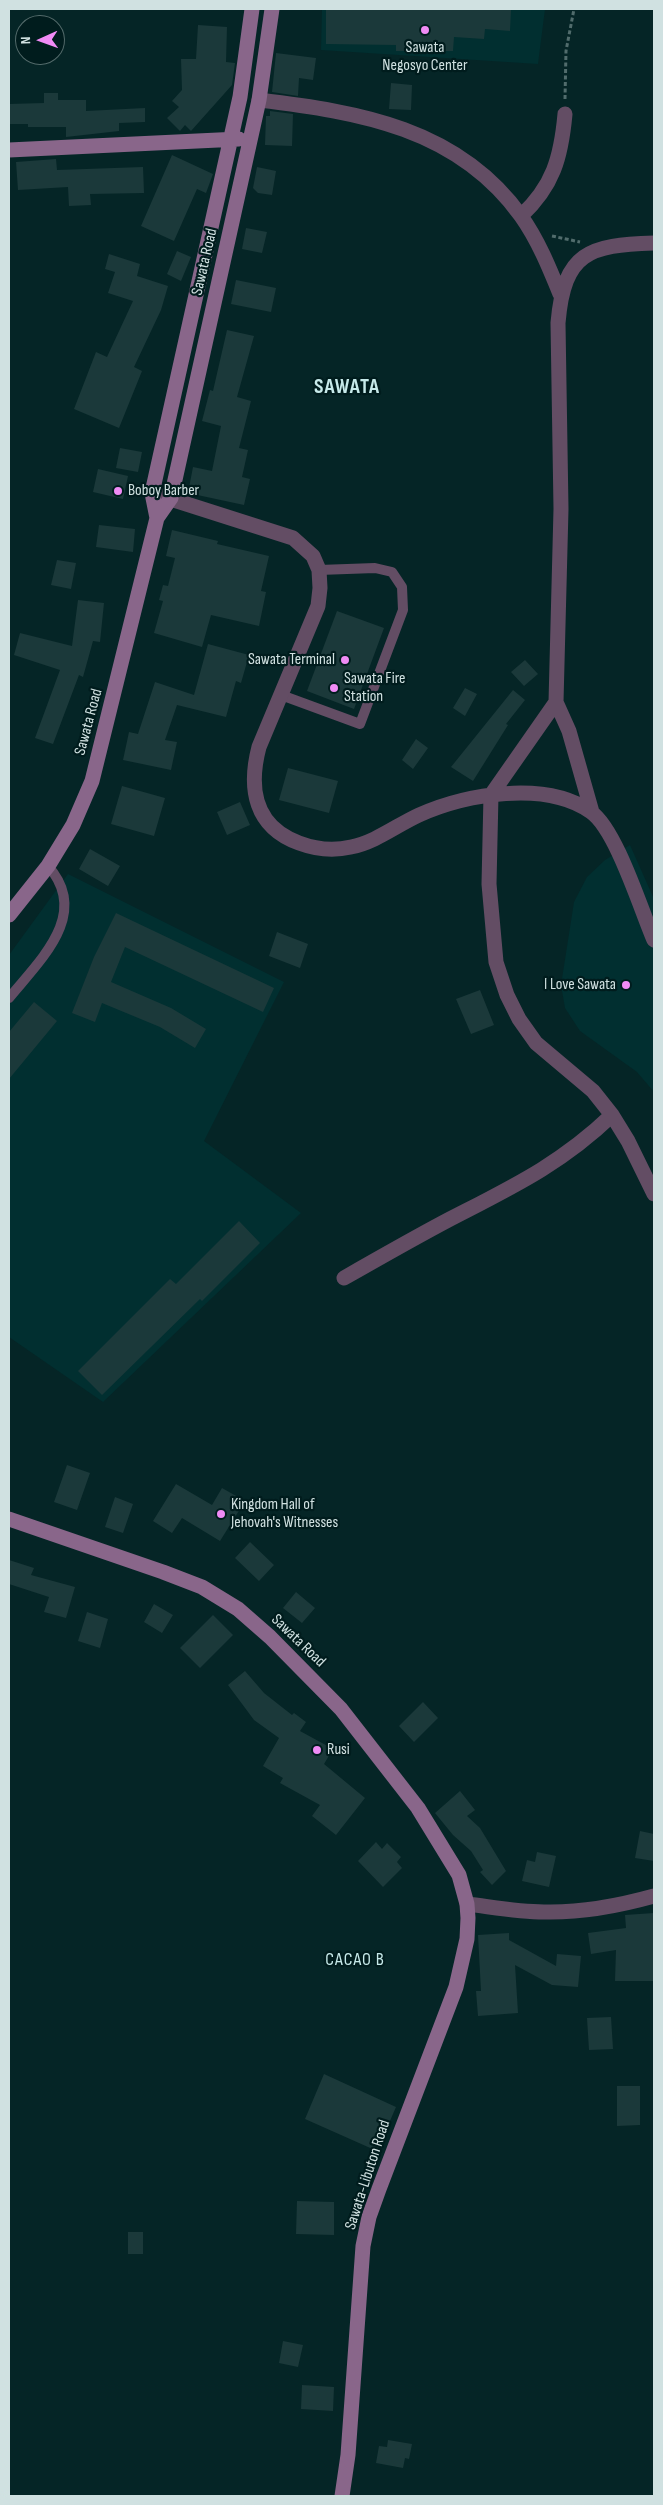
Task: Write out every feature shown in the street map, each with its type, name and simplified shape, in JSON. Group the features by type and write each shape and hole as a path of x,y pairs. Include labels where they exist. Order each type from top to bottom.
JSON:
{"main road":[{"name":"Sawata Road","path":"157,518 152,493 240,97 252,9"},
{"name":"Sawata Road","path":"9,915 48,866 73,825 92,781 157,518 171,498 259,100 272,9"},
{"path":"9,150 231,138 250,140"},
{"name":"Sawata Road","path":"9,1519 163,1572 202,1588 238,1609 264,1631 341,1709 418,1808 460,1876 467,1904"},
{"name":"Sawata-Libuton Road","path":"342,2496 348,2447 361,2272 369,2217 456,1987 466,1939 467,1904"}],"street":[{"path":"259,100 346,112 417,134 444,147 475,168 499,190 521,216 532,234 560,294"},
{"path":"521,216 547,187 563,140 565,114"},
{"path":"654,243 616,245 600,248 586,256 574,267 560,294 558,323 561,509 556,702 569,731 592,812 613,842 654,940"},
{"path":"152,493 293,538 313,556 319,570 318,606 259,747 254,764 253,783 257,803 264,818 274,830 290,840 308,847 329,850 351,848 370,842 444,805 491,795 535,795 555,798 592,812"},
{"path":"556,702 491,795 489,884 496,962 507,995 519,1019 536,1043 593,1091 612,1115 628,1141 654,1194"},
{"path":"344,1278 409,1240 533,1176 567,1154 612,1115"},
{"path":"467,1904 542,1912 573,1912 600,1909 654,1896"}],"lane":[{"path":"282,695 360,724 403,610 402,587 392,572 376,568 319,570"},
{"path":"9,998 45,954 59,932 65,911 65,892 58,876 48,866"}],"path":[{"path":"565,114 566,52 574,9"},
{"path":"532,234 575,240 600,248"}],"shaded area":[{"path":"322,9 545,9 538,64 321,50"},
{"path":"630,845 654,899 654,1092 637,1072 580,1031 565,1008 561,985 574,902 587,877 605,860"},
{"path":"68,874 284,982 204,1141 301,1213 103,1402 9,1337 9,955"}],"building":[{"path":"326,9 511,9 510,31 485,29 484,39 454,37 453,51 396,51 396,45 326,44"},
{"path":"198,25 227,27 226,62 235,63 232,85 191,131 185,125 180,131 167,118 179,107 172,101 182,90 181,59 196,59"},
{"path":"276,53 316,58 313,80 299,78 298,96 272,92"},
{"path":"391,83 412,85 411,110 389,109"},
{"path":"44,93 58,93 58,100 86,100 86,111 145,108 145,122 119,123 119,131 66,137 66,127 28,127 28,124 9,124 9,104 44,103"},
{"path":"270,111 293,114 292,146 265,145 266,116 270,116"},
{"path":"172,155 213,174 206,193 197,189 174,241 141,226"},
{"path":"56,159 57,170 143,167 144,193 90,194 91,205 69,206 68,187 18,190 16,162"},
{"path":"257,167 276,171 272,195 258,193 253,188"},
{"path":"246,228 267,232 262,253 242,249"},
{"path":"177,251 191,257 181,281 167,274"},
{"path":"109,254 140,264 137,276 168,286 161,310 134,367 142,371 119,428 74,409 96,352 107,357 133,301 108,293 115,272 105,269"},
{"path":"236,280 276,288 271,312 231,304"},
{"path":"227,330 254,336 237,397 251,401 239,448 248,450 242,477 250,479 244,505 188,493 193,467 212,471 221,426 202,421 210,390 213,391"},
{"path":"120,448 142,452 138,472 116,468"},
{"path":"98,469 128,476 123,499 93,492"},
{"path":"99,525 135,529 133,552 96,547"},
{"path":"172,530 218,541 217,544 269,556 261,591 266,592 259,626 211,615 202,647 154,633 163,601 159,600 163,585 168,586 175,558 166,556"},
{"path":"57,560 76,563 71,589 51,585"},
{"path":"78,600 104,603 100,642 93,641 83,677 79,675 53,744 35,738 60,670 14,655 20,633 72,646"},
{"name":"Sawata Terminal","path":"337,611 384,628 354,709 307,691"},
{"path":"208,644 249,655 241,683 236,681 226,717 177,705 165,740 177,742 171,770 123,760 129,732 138,734 155,682 194,695"},
{"path":"525,660 538,674 524,686 511,672"},
{"path":"465,688 477,694 465,716 453,708"},
{"path":"513,690 525,700 506,724 508,725 473,781 451,767"},
{"path":"416,739 428,748 413,769 402,760"},
{"path":"288,768 338,781 329,813 279,800"},
{"path":"122,786 165,798 154,836 111,824"},
{"path":"240,802 250,825 227,835 217,812"},
{"path":"90,849 120,866 108,886 79,869"},
{"path":"116,913 274,988 263,1012 125,947 111,982 171,1008 206,1029 195,1048 160,1027 102,1003 95,1022 72,1013 94,957"},
{"path":"277,932 308,944 300,968 269,956"},
{"path":"480,990 494,1025 471,1034 456,999"},
{"path":"34,1002 57,1021 9,1079 9,1032"},
{"path":"239,1221 260,1243 202,1301 200,1299 102,1395 78,1371 170,1279 176,1284"},
{"path":"67,1465 90,1473 77,1510 54,1502"},
{"path":"176,1484 212,1505 222,1488 245,1501 220,1541 182,1518 172,1533 153,1521"},
{"path":"115,1497 133,1504 123,1533 105,1527"},
{"path":"250,1542 274,1565 259,1581 235,1558"},
{"path":"9,1560 34,1568 31,1575 75,1587 66,1618 44,1612 49,1597 9,1584"},
{"path":"296,1592 315,1608 302,1623 283,1608"},
{"path":"154,1604 173,1615 162,1633 144,1622"},
{"path":"87,1612 108,1619 100,1648 78,1641"},
{"path":"213,1615 233,1635 200,1668 180,1648"},
{"path":"245,1671 264,1693 292,1715 294,1713 306,1722 300,1731 333,1749 324,1764 365,1798 336,1835 312,1816 320,1805 280,1783 283,1778 263,1766 279,1738 254,1720 228,1685"},
{"path":"423,1702 438,1718 414,1742 399,1726"},
{"path":"460,1791 475,1810 467,1816 480,1828 506,1871 492,1885 480,1872 483,1870 471,1851 453,1835 435,1813"},
{"path":"640,1831 654,1834 654,1861 635,1858"},
{"path":"376,1842 382,1849 387,1843 401,1857 397,1862 402,1868 383,1887 358,1861"},
{"path":"537,1852 556,1856 549,1887 522,1881 527,1860 535,1862"},
{"path":"654,1913 654,1981 615,1981 616,1950 591,1954 588,1933 626,1928 625,1915"},
{"path":"509,1933 509,1940 556,1966 557,1954 581,1956 578,1987 552,1985 515,1965 518,2013 478,2016 476,1991 481,1991 478,1935"},
{"path":"611,2017 613,2049 589,2050 587,2018"},
{"path":"324,2074 396,2107 377,2151 305,2119"},
{"path":"617,2086 640,2086 640,2125 617,2126"},
{"path":"297,2201 334,2202 334,2235 296,2234"},
{"path":"128,2232 143,2232 143,2254 128,2254"},
{"path":"283,2341 303,2345 298,2367 279,2363"},
{"path":"302,2385 334,2387 333,2411 301,2409"},
{"path":"388,2440 412,2444 409,2459 405,2458 403,2468 376,2463 379,2446 387,2447"}],"place":[{"name":"Sawata Negosyo Center","path":"425,30"},
{"name":"Boboy Barber","path":"118,491"},
{"name":"Sawata Terminal","path":"345,660"},
{"name":"Sawata Fire Station","path":"334,688"},
{"name":"I Love Sawata","path":"626,985"},
{"name":"Kingdom Hall of Jehovah's Witnesses","path":"221,1514"},
{"name":"Rusi","path":"317,1750"}],"district":[{"name":"SAWATA","path":"347,388"},
{"name":"CACAO B","path":"355,1960"}]}
